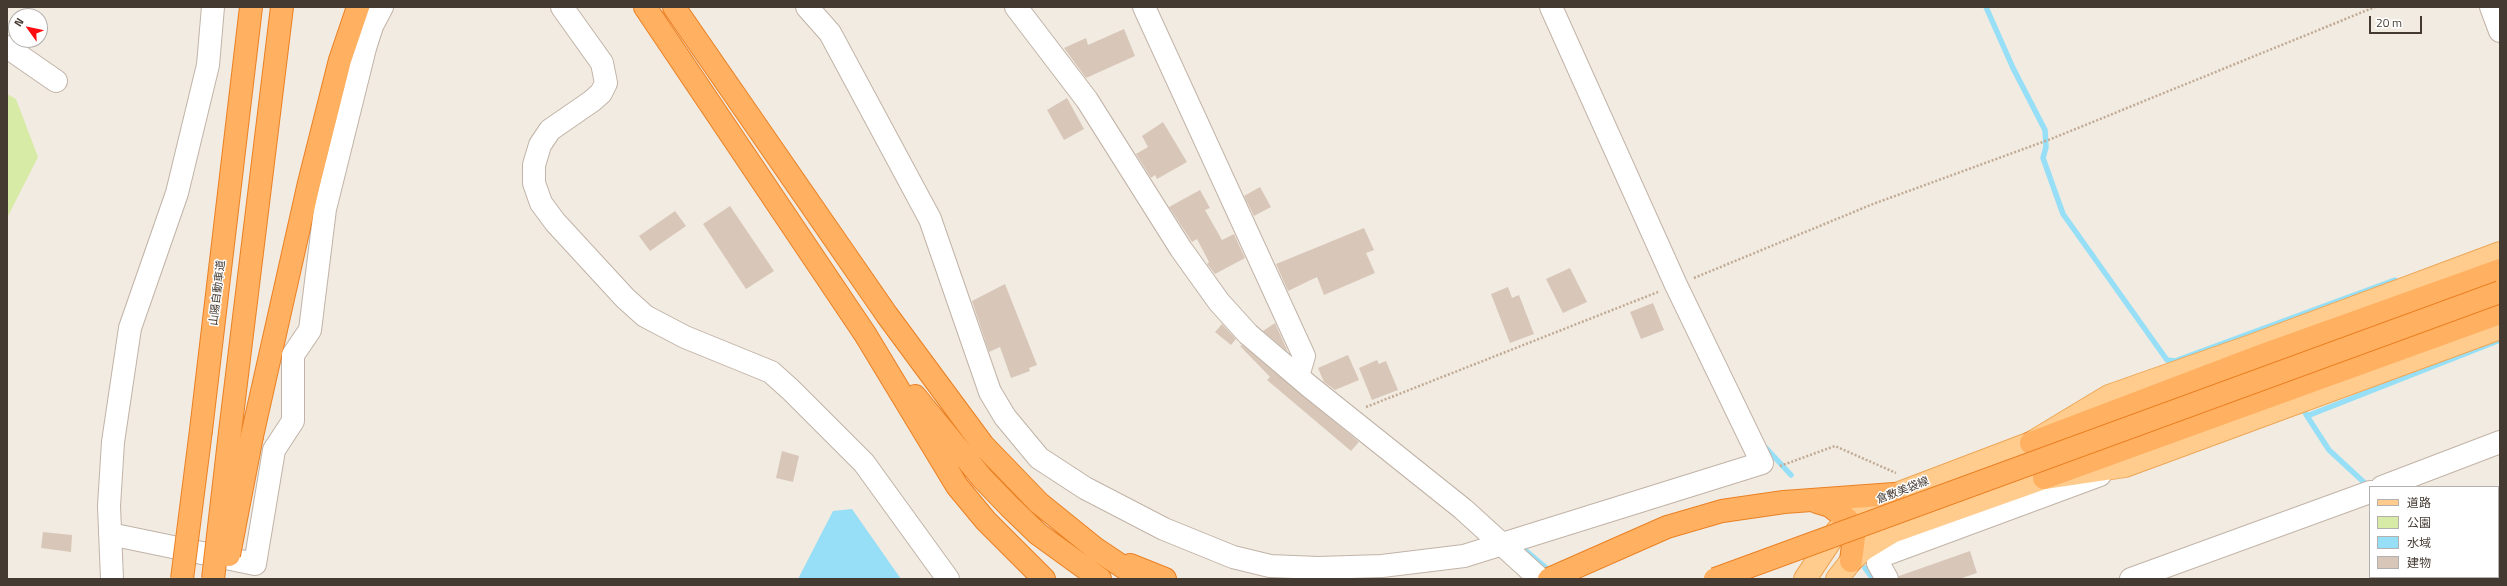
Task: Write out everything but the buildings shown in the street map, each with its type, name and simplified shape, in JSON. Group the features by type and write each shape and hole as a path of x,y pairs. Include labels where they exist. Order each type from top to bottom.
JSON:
{"highway":[{"name":"山陽自動車道","path":"182,579 248,46 250,7"},
{"path":"214,579 230,432 282,7"},
{"path":"220,579 230,553 252,436 315,160 340,60 358,7"},
{"path":"630,7 689,75"},
{"path":"645,7 689,75 865,334 957,486 991,526 1044,579"},
{"path":"674,7 710,56 792,180 959,415 1012,477 1039,503 1096,549 1141,579"},
{"path":"685,7 710,56"},
{"path":"2031,443 2260,356 2500,270"},
{"path":"1715,579 2500,292"},
{"path":"2044,478 2500,313"},
{"path":"865,334 958,450 1009,506 1044,538 1100,579"},
{"path":"1556,576 1639,538 1695,518 1750,506 1814,501 1897,484"},
{"path":"1814,501 1830,506 1848,520 1854,537 1850,561"},
{"path":"1096,549 1165,579"}],"main road":[{"name":"倉敷美袋線","path":"1805,579 1826,544 1848,520 1897,484 2031,443 2109,396 2244,349 2500,253"},
{"path":"1837,579 1850,561 1876,540 1892,532 2044,478 2125,466 2500,328"}],"street":[{"path":"112,579 109,506 113,442 130,328 177,193 208,65 213,7"},
{"path":"110,534 255,564 274,450 293,421 293,355 310,330 325,209 365,48 372,26 382,7"},
{"path":"562,7 602,63 606,83 602,93 550,130 540,145 534,165 534,183 541,203 555,222 625,298 645,316 685,337 770,372 791,390 864,463 948,579"},
{"path":"807,7 830,33 930,219 990,392 1005,418 1039,458 1085,488 1164,529 1233,557 1270,566 1318,568 1382,566 1464,556 1511,543 1762,463 1684,282 1551,7"},
{"path":"1016,7 1087,100 1181,249 1219,302 1248,334 1462,509 1511,543 1540,579"},
{"path":"1144,7 1304,356 1298,376"},
{"path":"2491,7 2500,31"},
{"path":"7,47 56,81"},
{"path":"2384,486 2500,442"},
{"path":"1887,579 1878,563 1884,555 2125,466"},
{"path":"2131,579 2369,492"}],"path":[{"path":"1362,408 1684,282 1873,204 2041,143 2375,7"},
{"path":"1786,464 1835,446 1897,484"}],"green space":[{"path":"7,94 16,99 38,157 7,218"}],"water":[{"path":"852,509 901,579 798,579 833,511"}],"waterway":[{"path":"1986,7 2013,68 2045,130 2046,147 2043,158 2063,214 2167,360 2175,361 2395,280"},
{"path":"2298,412 2304,410 2307,416 2500,340"},
{"path":"2307,416 2329,450 2369,487"},
{"path":"1766,448 1791,475"},
{"path":"1518,544 1551,572"},
{"path":"1865,568 1873,579"}]}
